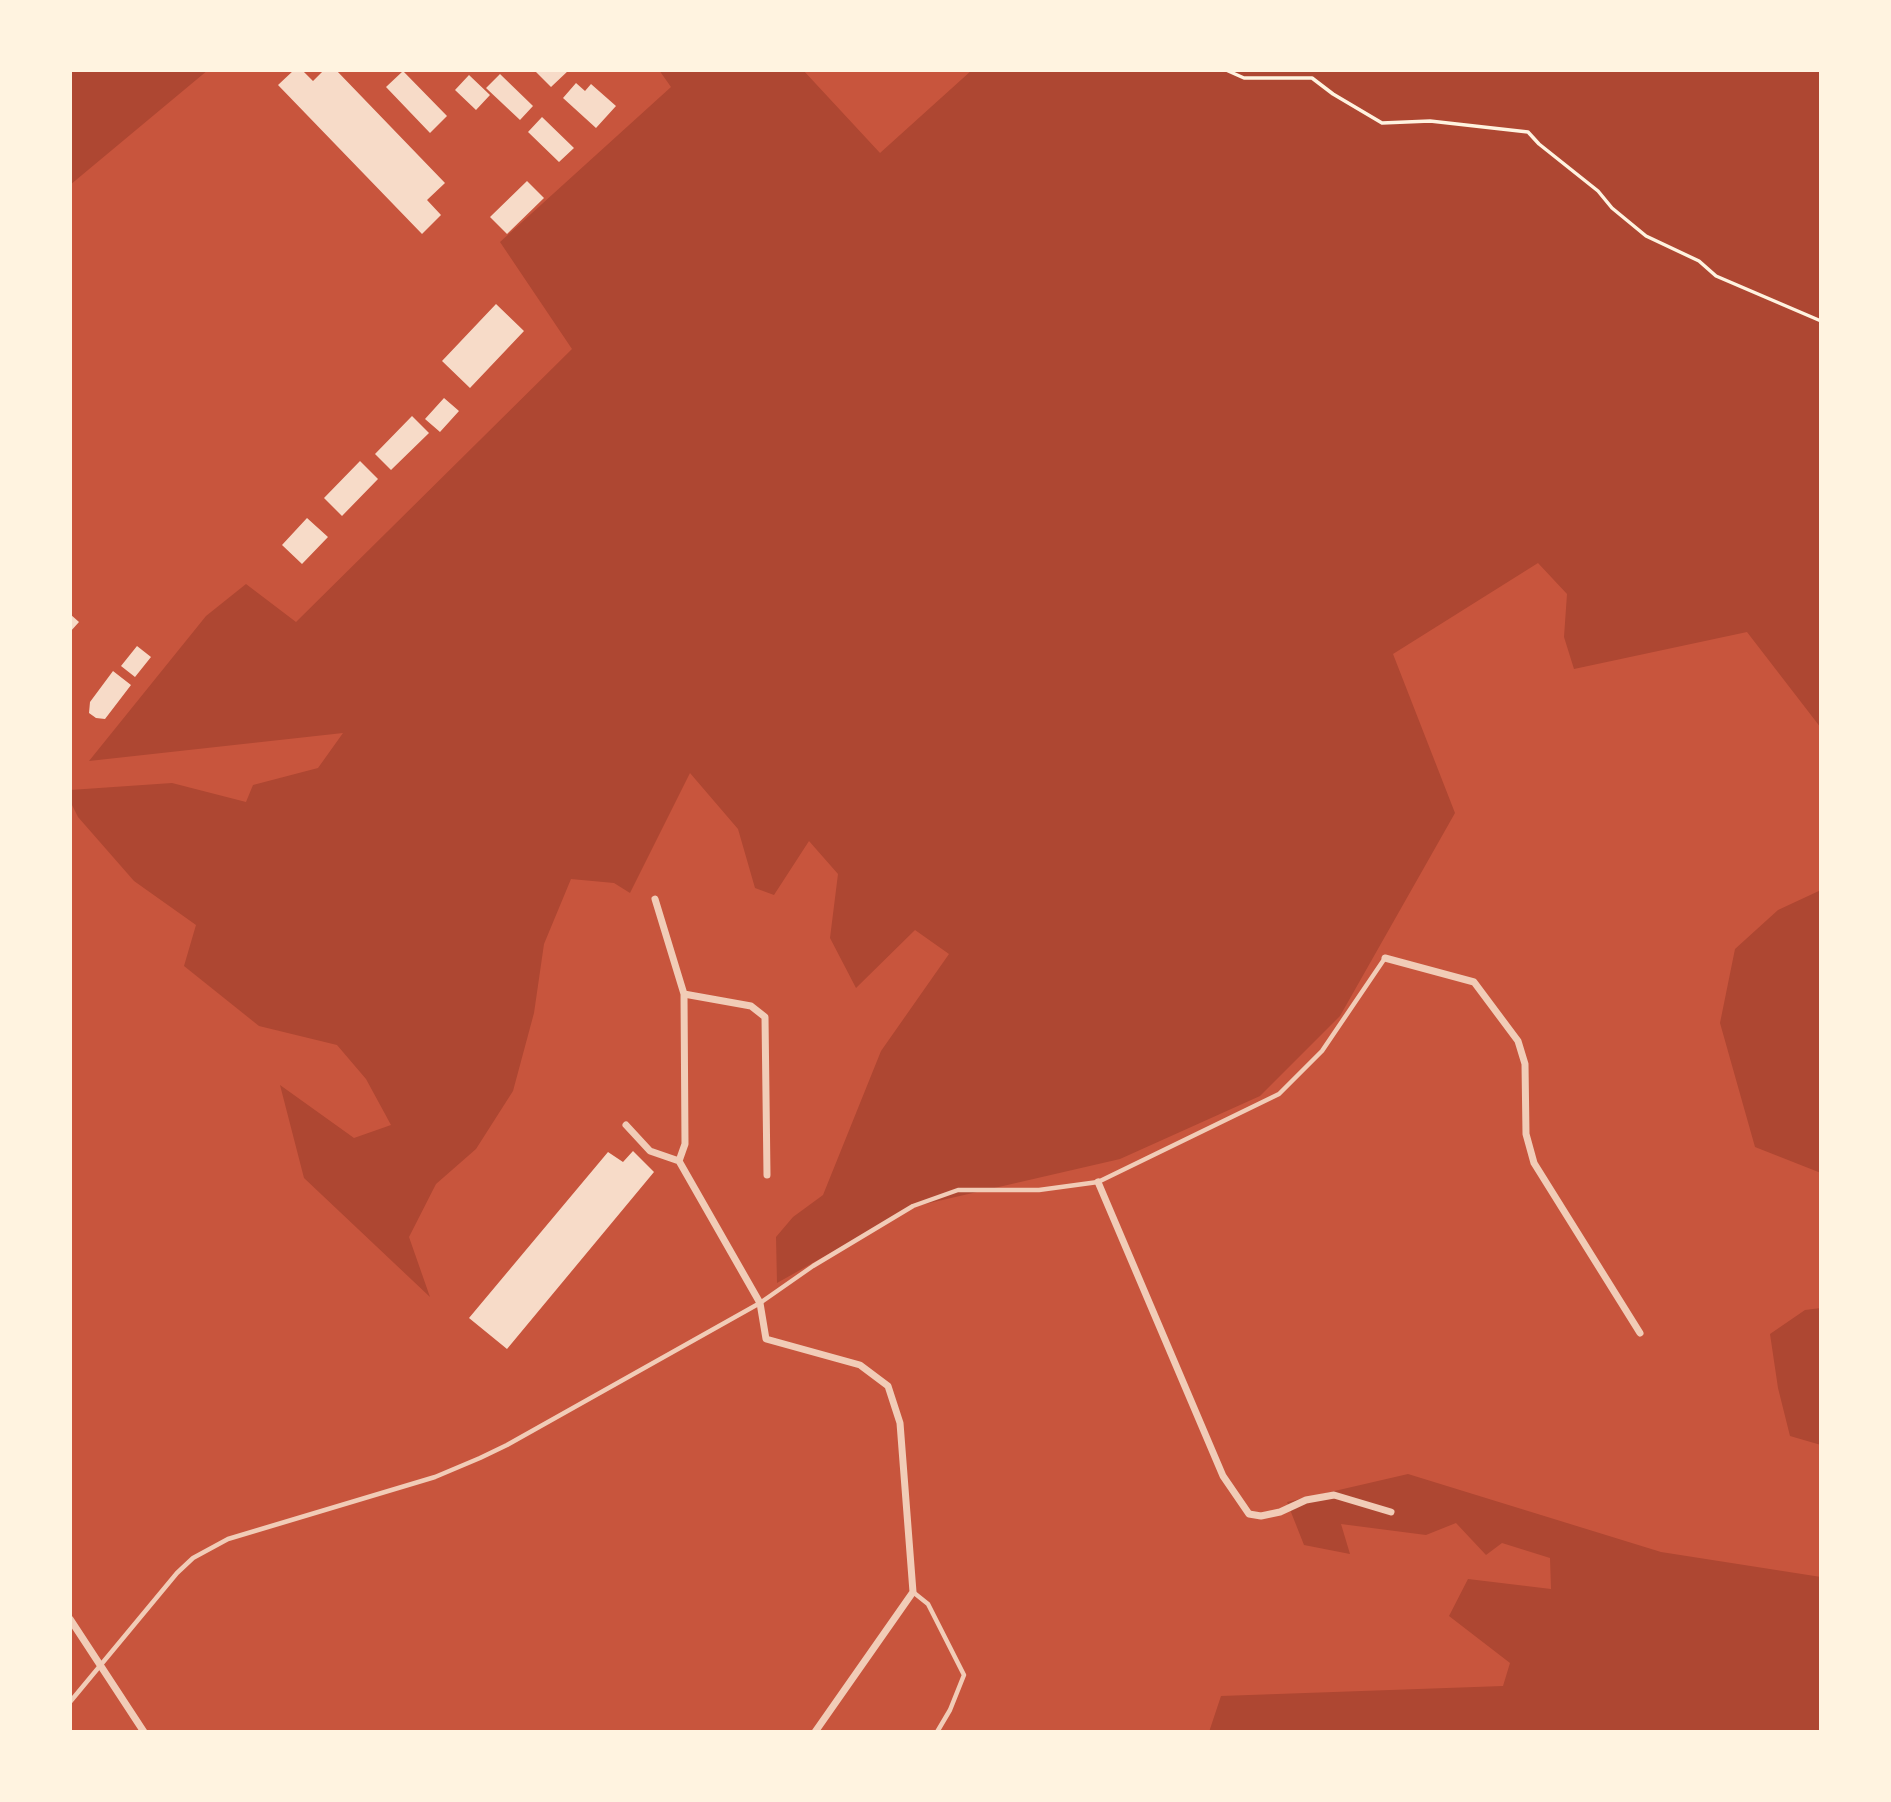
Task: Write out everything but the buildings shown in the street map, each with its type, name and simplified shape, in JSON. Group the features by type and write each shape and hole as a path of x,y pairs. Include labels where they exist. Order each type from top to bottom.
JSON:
{"street":[{"path":"655,899 684,994 685,1144 679,1161"},
{"path":"1385,958 1474,982 1518,1041 1524,1064 1526,1134 1534,1163 1640,1333"},
{"path":"684,994 751,1006 765,1017 767,1175"},
{"path":"626,1125 650,1151 679,1161 760,1303 766,1339 860,1365 888,1386 900,1423 913,1592 815,1732"},
{"path":"1098,1182 1223,1476 1248,1514 1261,1516 1280,1512 1306,1500 1334,1495 1391,1512"},
{"path":"70,1619 144,1732"}],"lane":[{"path":"70,1702 177,1573 193,1558 210,1548 228,1539 435,1477 480,1458 760,1303 813,1266 913,1206 958,1189 1039,1190 1098,1182 1279,1094 1322,1051 1385,958"},
{"path":"913,1592 928,1604 964,1675 950,1710 937,1732"}],"path":[{"path":"1226,70 1244,78 1312,78 1333,94 1382,123 1430,121 1528,132 1646,236 1699,261 1716,276 1821,321"}],"shaded area":[{"path":"70,70 208,70 70,185"},
{"path":"659,70 803,70 880,153 972,70 1821,70 1821,728 1747,632 1574,669 1564,637 1567,594 1538,563 1393,654 1455,813 1340,1016 1260,1096 1120,1159 912,1207 777,1283 776,1237 793,1217 823,1195 881,1051 949,954 915,930 856,988 830,938 838,874 809,841 774,895 755,888 738,829 690,773 630,893 614,883 571,879 544,944 534,1013 513,1091 476,1149 436,1184 409,1237 430,1297 304,1178 280,1085 354,1138 391,1125 366,1079 337,1045 259,1026 184,966 196,925 134,881 78,817 70,801 70,790 172,783 246,802 253,785 318,768 343,733 89,761 206,616 246,584 296,622 572,349 500,242 671,87"},
{"path":"1821,890 1821,1173 1755,1147 1720,1023 1735,949 1778,910"},
{"path":"1821,1308 1821,1445 1790,1436 1778,1388 1770,1334 1805,1310"},
{"path":"1408,1474 1661,1552 1821,1577 1821,1732 1209,1732 1221,1696 1503,1686 1510,1663 1449,1616 1468,1579 1551,1589 1550,1558 1502,1543 1486,1555 1456,1523 1426,1535 1341,1524 1350,1554 1304,1545 1287,1502"}]}
